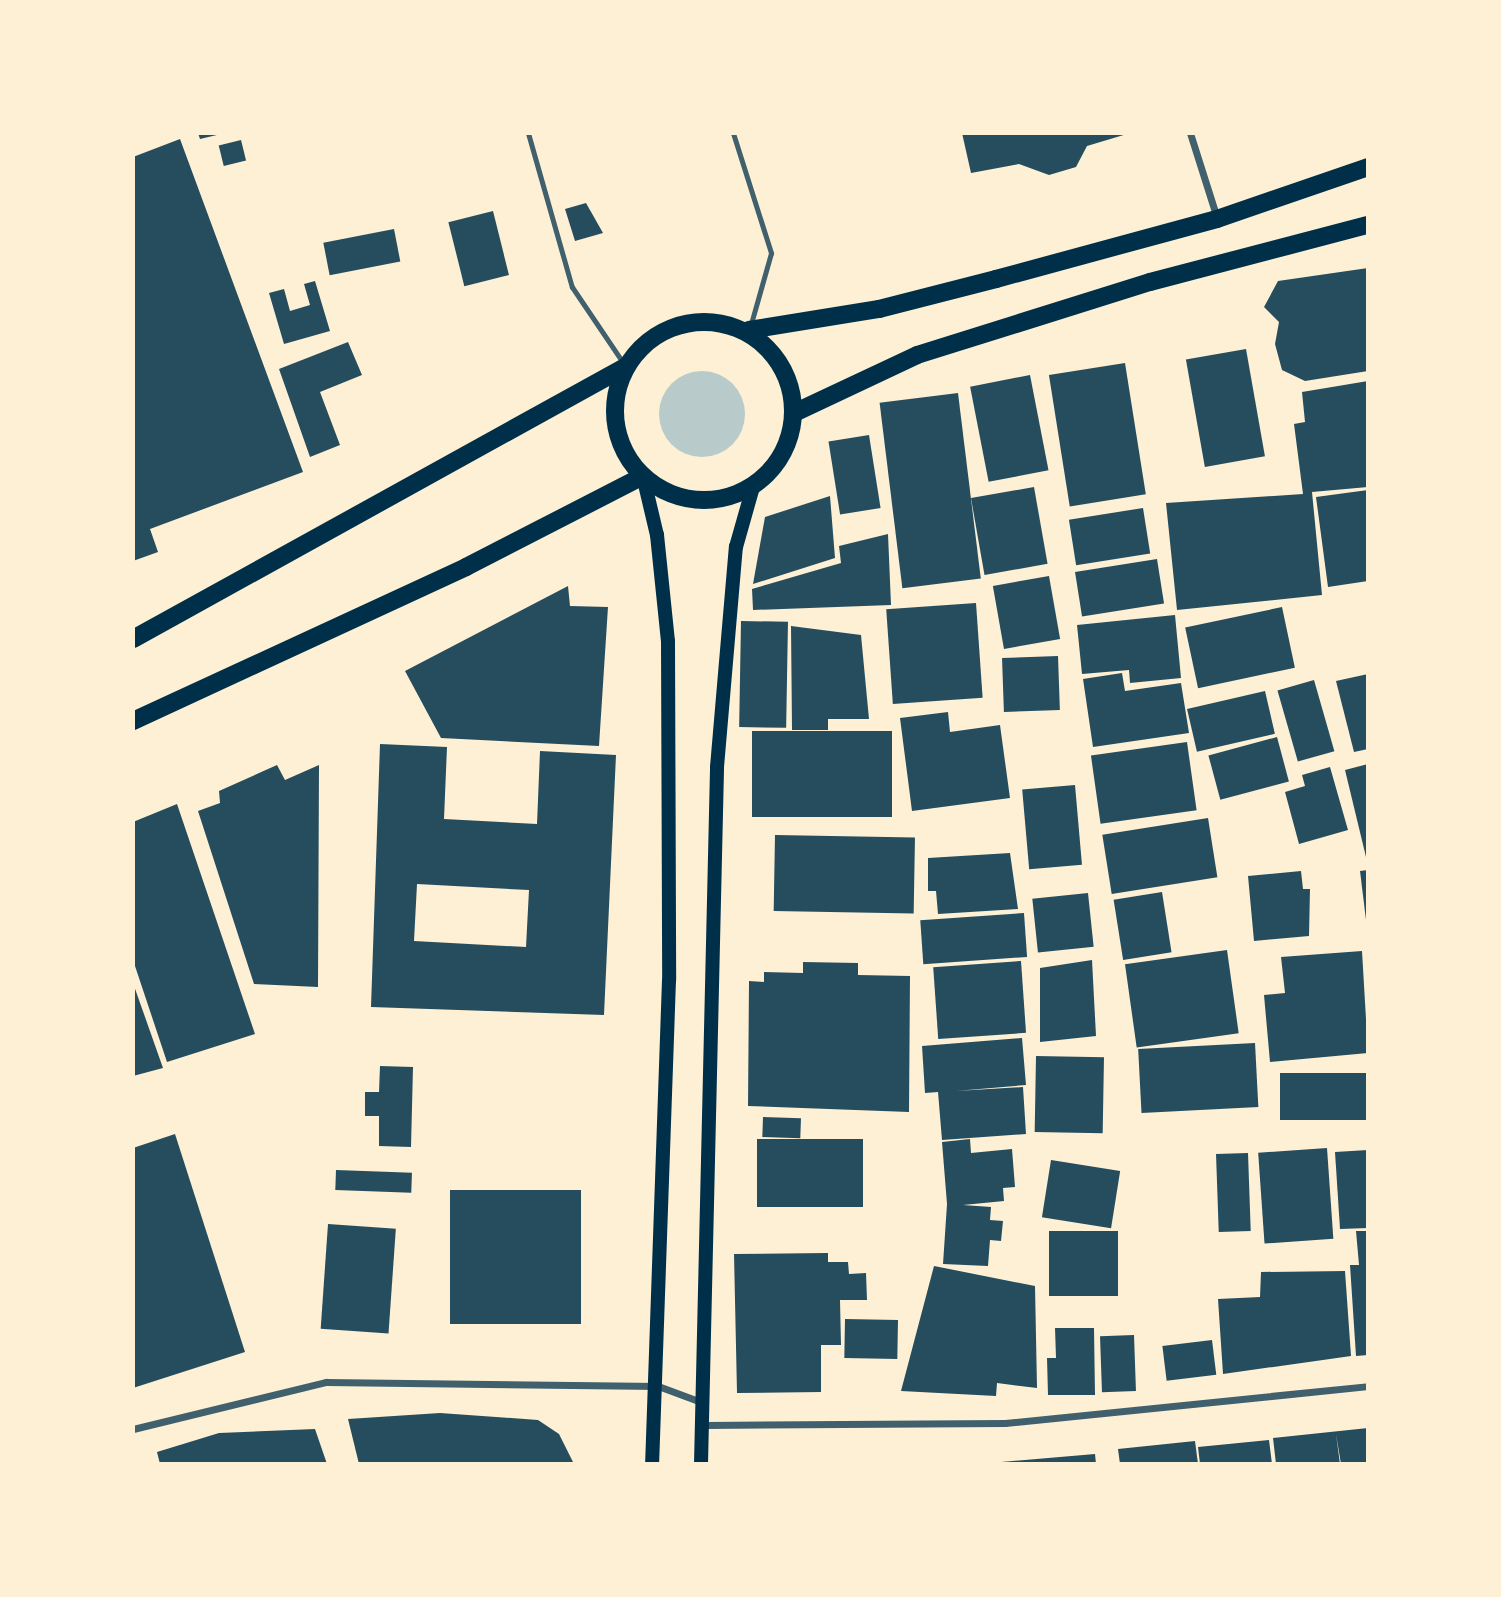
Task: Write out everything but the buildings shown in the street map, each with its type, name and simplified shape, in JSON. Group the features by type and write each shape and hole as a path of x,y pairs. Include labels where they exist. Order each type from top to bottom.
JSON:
{"main road":[{"path":"133,639 625,367 669,328 698,321 749,330 879,309 1217,219 1368,167"},
{"path":"794,412 917,355 1150,282 1368,225"},
{"path":"701,1464 705,1425 717,767 736,547 752,487 789,442 794,412 776,357 749,330"},
{"path":"625,367 615,395 615,425 625,453 643,476 657,535 668,641 669,980 658,1386 652,1464"},
{"path":"643,476 696,500 752,487"},
{"path":"133,720 466,567 643,476"}],"street":[{"path":"1190,133 1217,219"},
{"path":"133,1429 326,1382 658,1386 705,1403"},
{"path":"705,1425 1005,1423 1368,1386"}],"lane":[{"path":"528,133 572,287 625,367"},
{"path":"733,133 771,253 749,330"}],"shaded area":[{"path":"702,371 719,374 733,383 742,397 745,414 742,431 733,445 719,454 702,457 685,454 671,445 662,431 659,414 662,397 671,383 685,374"}]}
